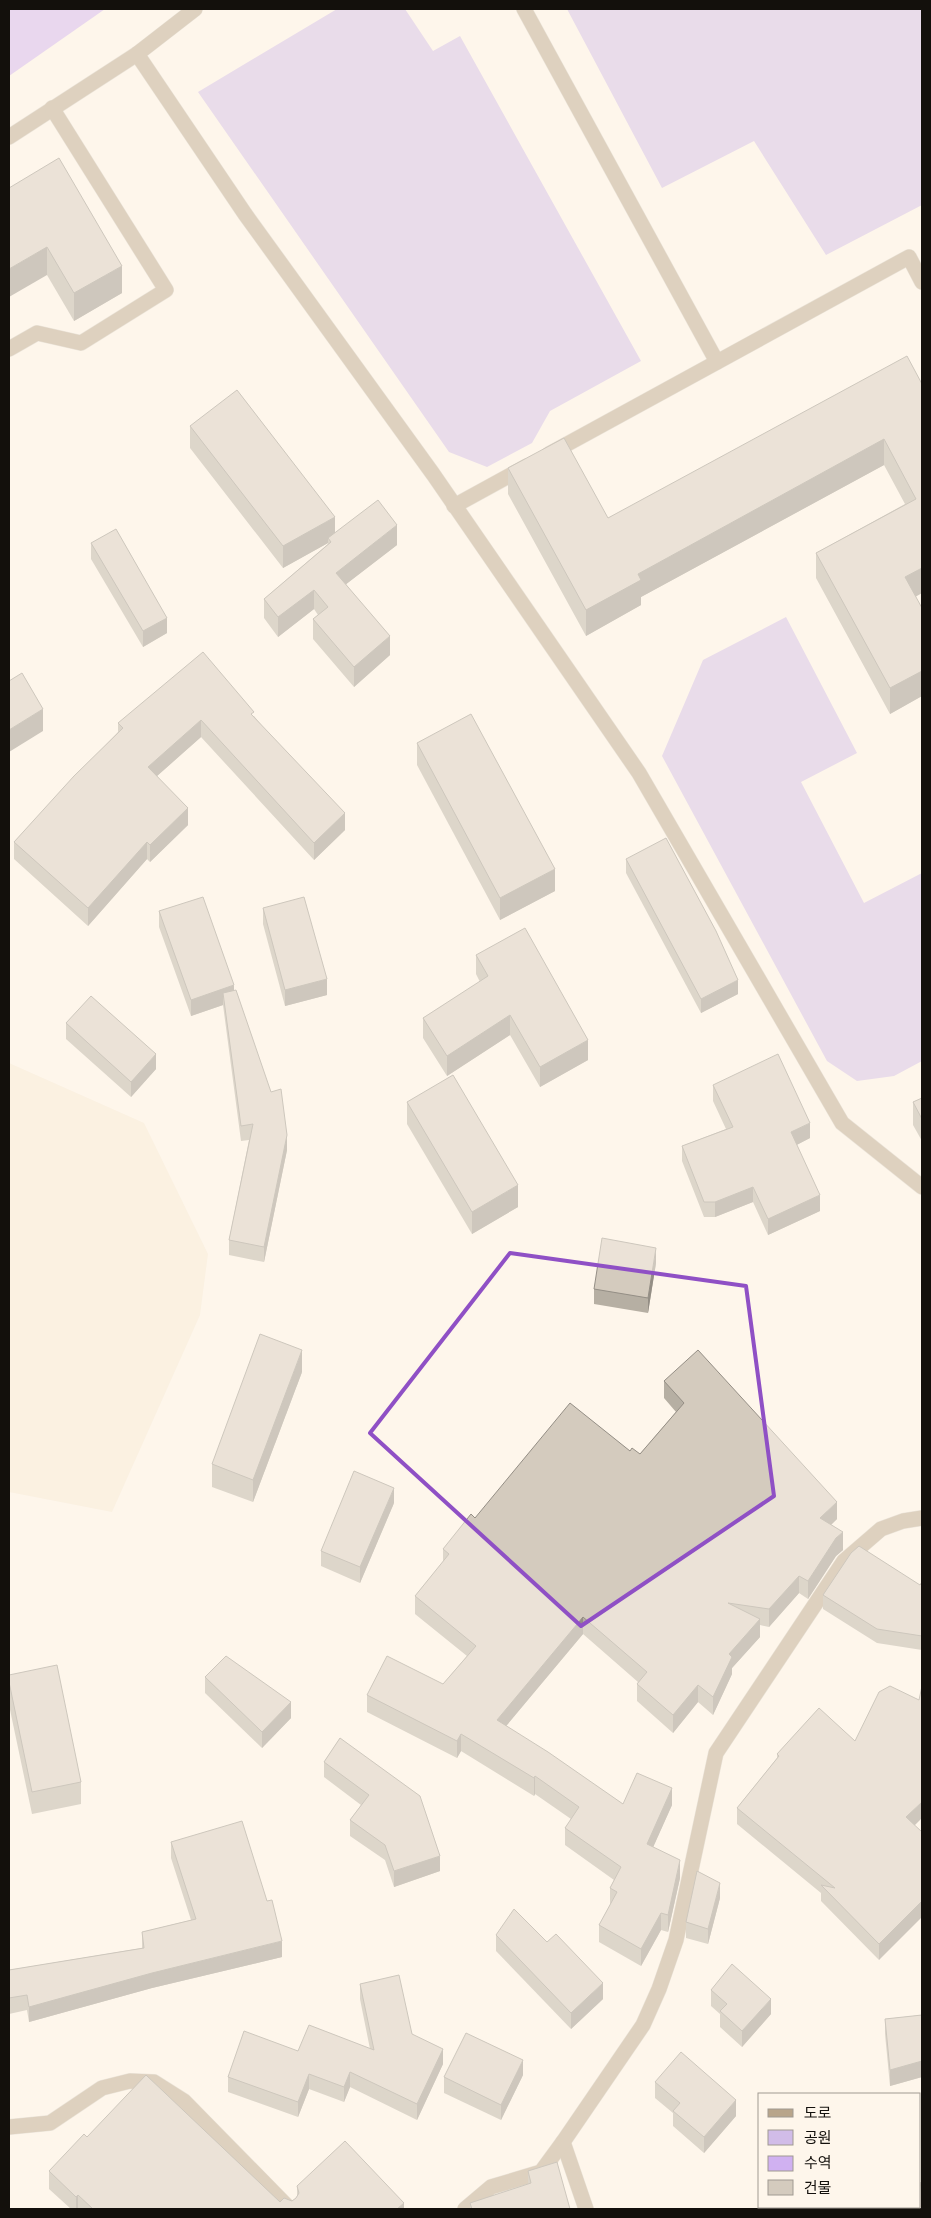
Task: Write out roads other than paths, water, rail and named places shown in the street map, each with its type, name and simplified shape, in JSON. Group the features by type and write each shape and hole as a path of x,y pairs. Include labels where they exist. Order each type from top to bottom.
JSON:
{"street":[{"path":"9,137 137,54 195,9"},
{"path":"524,9 717,362"},
{"path":"137,54 245,214 454,506 639,773 842,1123 922,1187"},
{"path":"9,349 37,333 81,343 166,290 52,108"},
{"path":"454,506 908,257 922,282"},
{"path":"465,2209 491,2187 541,2172 643,2025 659,1989 676,1940 716,1753 844,1561 881,1529 903,1521 922,1518"},
{"path":"9,2127 50,2123 102,2088 130,2081 154,2082 184,2101 290,2209"},
{"path":"563,2142 586,2209"}],"water":[{"path":"9,9 105,9 9,76"}]}
